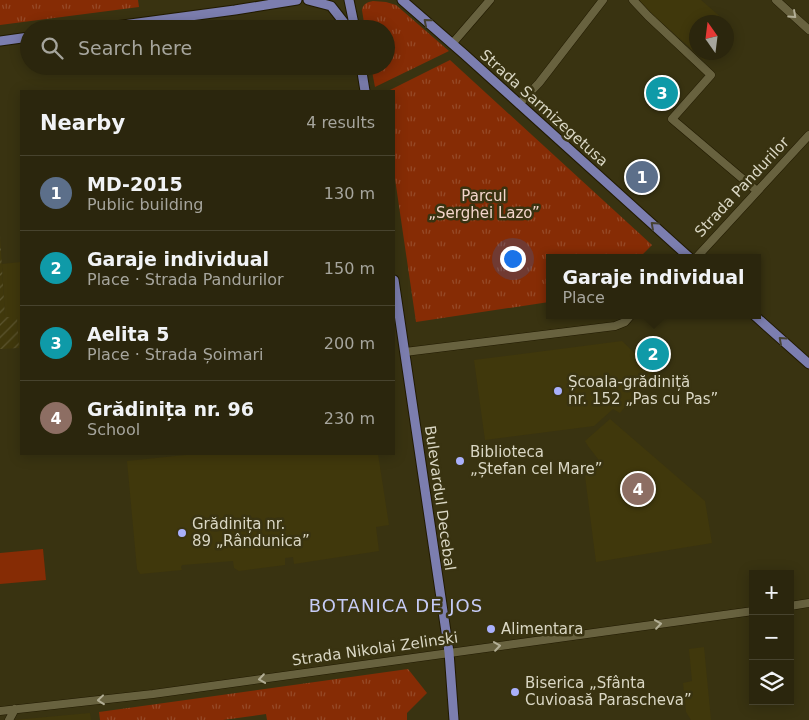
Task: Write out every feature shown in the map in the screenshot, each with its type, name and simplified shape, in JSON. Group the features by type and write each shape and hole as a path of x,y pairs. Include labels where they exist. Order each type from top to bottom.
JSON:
{"main road":[{"path":"160,20 297,0"},
{"path":"308,0 331,6 342,20"},
{"path":"349,0 353,20"},
{"name":"Strada Sarmizegetusa","path":"402,0 684,254"},
{"path":"0,41 20,38"},
{"path":"362,75 365,90"},
{"name":"Bulevardul Decebal","path":"395,287 449,652 454,720"},
{"path":"758,319 809,364"}],"street":[{"path":"452,44 490,0"},
{"path":"519,104 539,82 603,0"},
{"path":"633,0 712,75 672,119 757,191"},
{"path":"776,0 809,30"},
{"name":"Strada Pandurilor","path":"700,254 809,135"},
{"path":"405,352 609,327 625,322 628,319"},
{"path":"794,605 809,603"},
{"name":"Strada Nikolai Zelinski","path":"0,711 153,694 749,612"},
{"path":"9,720 15,709"}],"shaded area":[{"path":"636,0 701,0 718,15 689,15 689,47"},
{"path":"0,236 5,317 17,317 19,348 0,349"},
{"path":"20,262 20,346 17,317 5,317 2,264"},
{"name":"Școala-grădiniță nr. 152 „Pas cu Pas”","path":"622,341 654,372 620,413 613,409 594,426 485,440 474,360"},
{"path":"610,419 705,501 712,543 596,562 585,476 598,463 598,459 585,441"},
{"path":"185,455 378,455 389,525 376,527 379,551 294,564 293,557 285,558 285,565 239,571 234,568 233,561 182,565 182,570 140,574 137,569 127,461"},
{"path":"704,647 711,720 691,720 686,712 683,683 692,681 689,649"},
{"path":"90,713 91,720 14,720"}],"green space":[{"path":"0,0 138,0 139,7 39,20 20,20 20,22 0,25"},
{"path":"369,2 386,2 396,5 449,51 375,87 373,75 395,75 395,20 364,20 363,6"},
{"name":"Parcul „Serghei Lazo”","path":"450,60 652,245 643,254 546,254 546,302 416,322 395,179 395,90 390,90"},
{"path":"43,549 46,580 0,584 0,553"},
{"path":"408,669 427,693 407,713 407,720 267,720 266,714 223,720 100,720 99,712"}],"place":[{"name":"Aelita 5","path":"662,93"},
{"name":"MD-2015","path":"642,177"},
{"name":"Garaje individual","path":"653,354"},
{"name":"Școala-grădiniță nr. 152 „Pas cu Pas”","path":"558,391"},
{"name":"Biblioteca „Ștefan cel Mare”","path":"460,461"},
{"name":"Grădinița nr. 96","path":"638,489"},
{"name":"Grădinița nr. 89 „Rândunica”","path":"182,533"},
{"name":"Alimentara","path":"491,629"},
{"name":"Biserica „Sfânta Cuvioasă Parascheva”","path":"515,692"}],"district":[{"name":"BOTANICA DE JOS","path":"396,606"}]}
